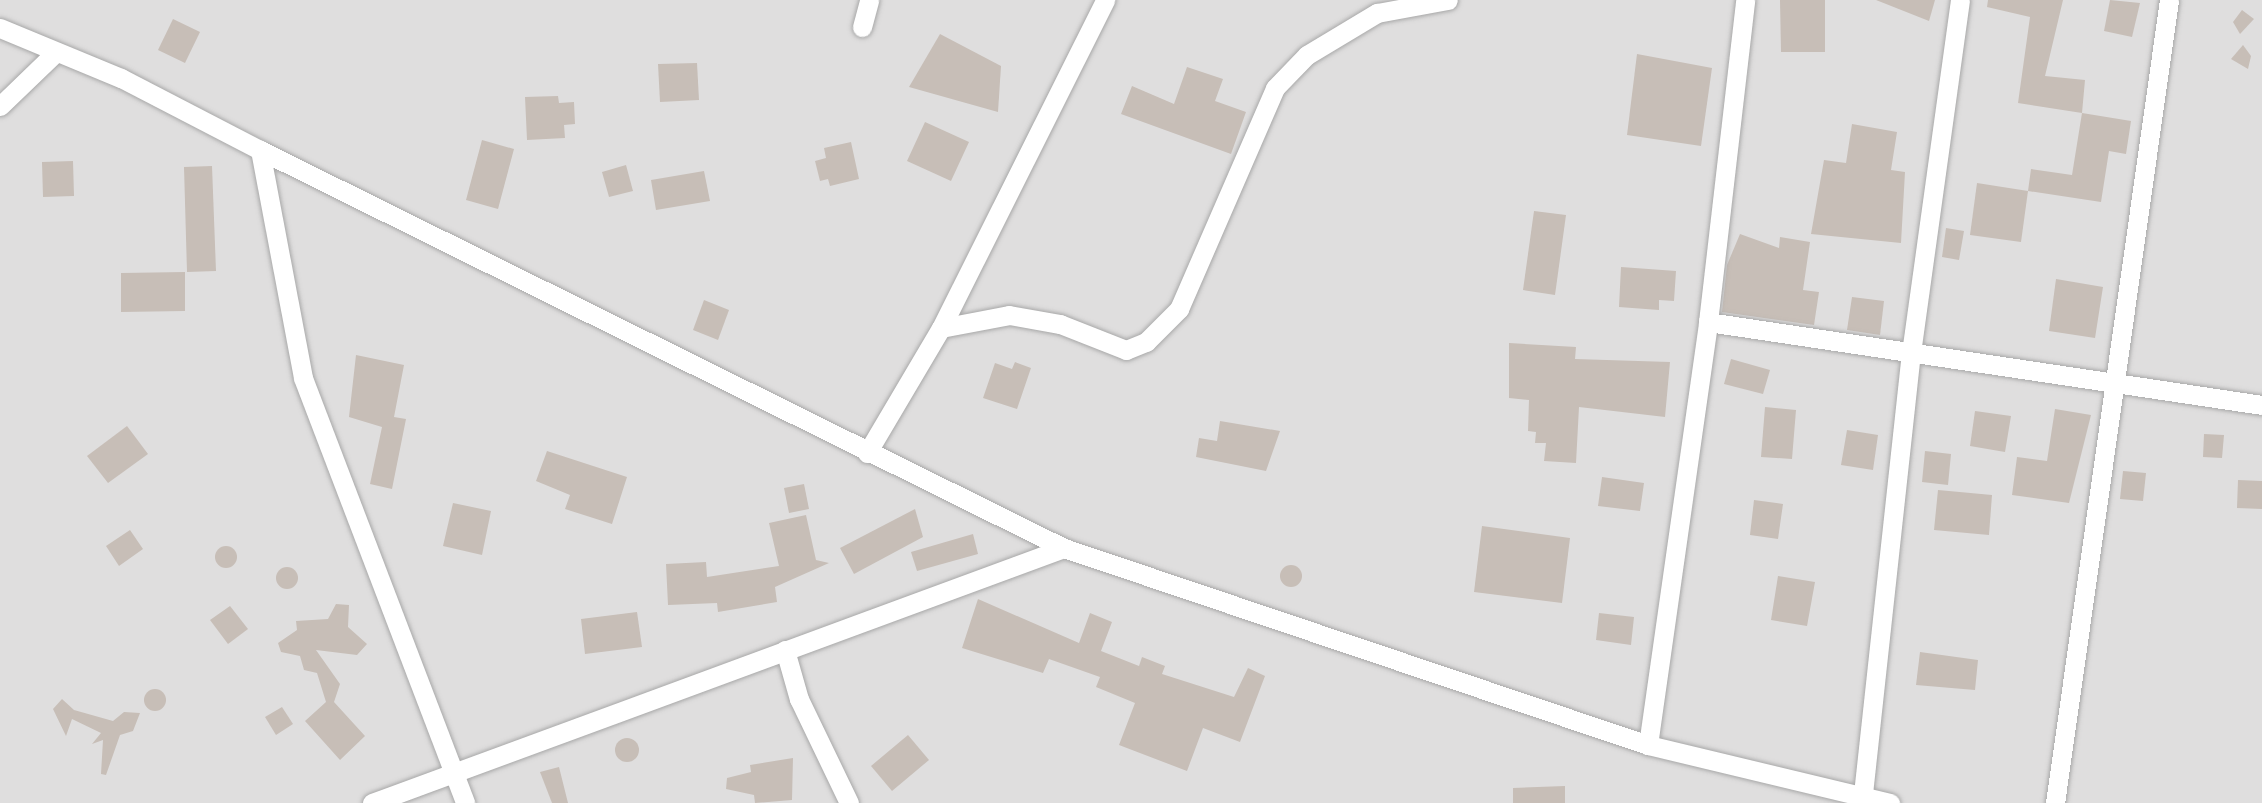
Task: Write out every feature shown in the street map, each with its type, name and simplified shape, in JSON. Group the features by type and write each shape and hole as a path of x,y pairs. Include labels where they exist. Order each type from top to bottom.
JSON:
{"street":[{"path":"862,27 869,0"},
{"path":"867,453 941,328 1105,0"},
{"path":"941,328 1009,315 1060,324 1126,350 1146,342 1179,309 1275,88 1307,55 1376,6 1448,0"},
{"path":"1648,745 1708,322 1745,0"},
{"path":"1862,801 1911,353 1960,0"},
{"path":"2055,803 2169,0"},
{"path":"0,28 53,55 121,78 867,453 1064,548 1648,745 1862,801 1890,803"},
{"path":"0,106 53,55"},
{"path":"260,150 303,378 465,803"},
{"path":"1708,322 2113,386 2262,405"},
{"path":"372,803 1064,548"},
{"path":"785,650 799,699 849,803"}],"shaded area":[{"path":"0,0 2262,0 2262,803 0,803"}],"building":[{"path":"1780,0 1825,0 1825,52 1781,52"},
{"path":"1876,0 1935,0 1929,21"},
{"path":"1988,0 2063,0 2045,76 2085,80 2082,113 2018,103 2030,17 1987,7"},
{"path":"2110,0 2140,3 2132,37 2104,31"},
{"path":"2242,10 2254,19 2240,34 2233,22"},
{"path":"173,19 200,32 185,63 158,50"},
{"path":"940,34 1001,66 998,112 909,87"},
{"path":"2243,45 2251,56 2248,69 2231,59"},
{"path":"1637,54 1712,68 1701,146 1627,135"},
{"path":"697,63 699,100 660,102 658,64"},
{"path":"1187,67 1223,79 1215,101 1246,112 1231,154 1121,114 1132,86 1174,104"},
{"path":"558,96 559,103 574,102 575,124 564,125 565,138 527,140 525,97"},
{"path":"2082,113 2131,121 2126,154 2109,151 2101,202 2028,191 2031,169 2072,175"},
{"path":"925,122 969,142 951,181 907,161"},
{"path":"1852,124 1897,132 1891,170 1905,172 1901,243 1811,234 1824,160 1846,163"},
{"path":"482,140 514,149 498,209 466,200"},
{"path":"851,142 859,179 830,186 828,179 820,181 815,161 826,158 824,148"},
{"path":"73,161 74,196 43,197 42,162"},
{"path":"626,165 633,191 609,197 602,172"},
{"path":"212,166 216,271 187,272 184,167"},
{"path":"704,171 710,201 656,210 651,180"},
{"path":"1977,183 2028,191 2021,242 1970,235"},
{"path":"1534,211 1566,215 1555,295 1523,290"},
{"path":"1946,228 1964,231 1959,260 1942,257"},
{"path":"1740,234 1779,248 1780,237 1810,242 1803,290 1819,292 1814,325 1722,312 1727,265"},
{"path":"1621,267 1676,271 1674,301 1659,300 1659,310 1619,307"},
{"path":"185,272 185,311 121,312 121,273"},
{"path":"2056,279 2103,287 2095,338 2049,331"},
{"path":"1852,297 1884,301 1880,335 1847,330"},
{"path":"704,300 729,310 718,340 693,330"},
{"path":"1509,343 1576,347 1575,359 1670,362 1665,417 1579,407 1576,463 1544,461 1546,443 1535,443 1536,432 1528,431 1529,400 1509,398"},
{"path":"356,355 404,365 394,417 406,419 392,489 370,484 382,427 349,417"},
{"path":"1731,359 1770,370 1763,394 1724,384"},
{"path":"1015,362 1031,368 1017,409 983,398 995,363 1012,369"},
{"path":"1765,407 1796,410 1792,459 1761,457"},
{"path":"2055,409 2091,415 2069,503 2012,495 2017,457 2047,461"},
{"path":"1975,411 2011,416 2005,452 1970,446"},
{"path":"1220,421 1280,431 1266,471 1196,457 1199,438 1217,441"},
{"path":"127,426 148,454 108,483 87,456"},
{"path":"1847,430 1878,435 1873,470 1841,465"},
{"path":"2204,434 2224,435 2222,458 2203,457"},
{"path":"547,451 627,477 612,524 565,509 570,495 536,481"},
{"path":"1925,451 1951,454 1948,485 1922,482"},
{"path":"2123,471 2146,473 2143,501 2120,499"},
{"path":"1602,477 1644,483 1640,511 1598,506"},
{"path":"2238,480 2262,481 2262,509 2237,508"},
{"path":"804,484 809,509 789,513 784,488"},
{"path":"1938,490 1992,495 1989,535 1934,530"},
{"path":"1754,500 1783,504 1778,539 1750,535"},
{"path":"453,503 491,511 482,555 443,546"},
{"path":"915,509 923,537 854,574 840,548"},
{"path":"806,515 816,560 829,563 775,587 777,602 718,612 717,603 668,605 666,564 706,562 707,577 779,566 769,523"},
{"path":"1482,526 1570,538 1562,603 1474,592"},
{"path":"130,530 143,549 119,566 106,546"},
{"path":"973,534 978,554 917,571 911,552"},
{"path":"226,546 236,553 237,557 230,567 226,568 216,561 215,557 222,547"},
{"path":"1291,565 1299,568 1302,576 1299,584 1291,587 1283,584 1280,576 1283,568"},
{"path":"287,567 297,574 298,578 291,588 287,589 277,582 276,578 283,568"},
{"path":"1778,576 1815,582 1807,626 1771,620"},
{"path":"978,599 1079,643 1090,613 1112,622 1101,651 1139,666 1142,657 1165,666 1162,674 1234,697 1248,668 1265,676 1240,742 1203,728 1187,771 1119,745 1135,703 1096,687 1100,677 1049,659 1043,673 962,648"},
{"path":"336,604 349,605 348,627 367,644 357,655 316,650 340,684 334,702 365,736 340,760 305,721 326,702 317,673 304,670 300,656 281,652 278,643 297,630 296,621 328,619"},
{"path":"230,606 248,629 228,644 210,620"},
{"path":"637,612 642,647 585,654 581,619"},
{"path":"1599,613 1634,617 1631,645 1596,640"},
{"path":"1920,652 1978,660 1975,690 1916,685"},
{"path":"155,689 163,692 166,700 163,708 155,711 147,708 144,700 147,692"},
{"path":"62,699 74,710 113,721 124,712 140,713 133,731 120,735 106,775 101,774 103,740 92,744 101,733 72,719 66,736 53,709"},
{"path":"282,707 293,724 276,735 265,717"},
{"path":"908,735 929,760 892,791 871,766"},
{"path":"627,738 636,741 639,750 636,759 627,762 618,759 615,750 618,741"},
{"path":"793,758 792,800 755,803 754,795 726,789 727,778 751,772 750,765"},
{"path":"559,767 568,803 552,803 540,772"},
{"path":"1565,786 1565,803 1513,803 1513,788"}]}
